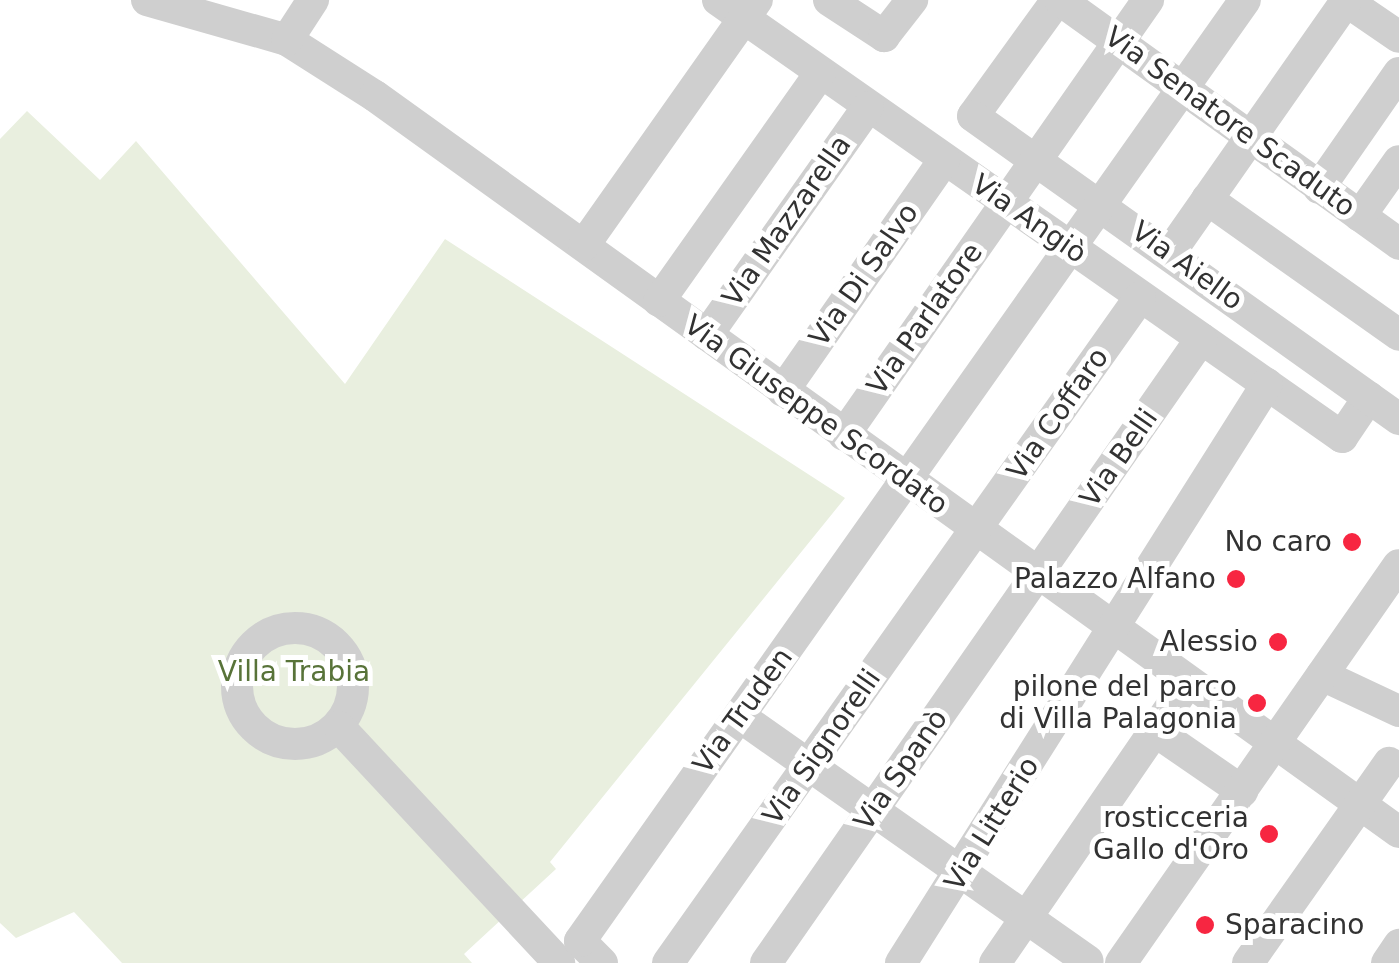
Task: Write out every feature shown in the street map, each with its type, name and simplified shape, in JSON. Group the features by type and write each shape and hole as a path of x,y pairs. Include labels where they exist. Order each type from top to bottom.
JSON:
{"street":[{"name":"Via Giuseppe Scordato","path":"148,0 288,40 584,245 1112,632 1399,832"},
{"path":"288,40 314,0"},
{"path":"829,0 884,36 907,2"},
{"name":"Via Senatore Scaduto","path":"1059,0 1399,244"},
{"name":"Via Aiello","path":"1059,0 973,116 1399,419"},
{"name":"Via Parlatore","path":"844,436 1148,0"},
{"name":"Via Truden","path":"581,956 739,716 1245,0"},
{"path":"1169,254 1346,0 1399,37"},
{"path":"584,245 739,6"},
{"name":"Via Angiò","path":"739,6 820,74 1342,438 1369,397"},
{"path":"1319,188 1399,72"},
{"path":"659,301 820,74"},
{"name":"Via Mazzarella","path":"706,335 868,107"},
{"name":"Via Di Salvo","path":"783,391 944,160"},
{"path":"1360,216 1399,161"},
{"path":"1207,199 1399,335"},
{"name":"Via Coffaro","path":"975,532 1140,296"},
{"name":"Via Belli","path":"1037,577 1201,339"},
{"name":"Via Litterio","path":"901,963 965,868 1268,384"},
{"name":"Via Signorelli","path":"668,963 975,532"},
{"path":"1122,963 1399,565"},
{"name":"Via Spanò","path":"766,963 1037,577"},
{"path":"1322,674 1399,710"},
{"path":"994,963 1187,684"},
{"path":"739,716 965,868 1088,961"},
{"path":"338,727 581,956"},
{"path":"1154,731 1242,790"},
{"path":"1248,963 1389,763"},
{"path":"1387,963 1399,945"}],"green space":[{"name":"Villa Trabia","path":"27,111 100,180 136,141 345,384 445,239 845,498 550,862 556,869 464,954 472,963 122,963 74,912 16,938 0,923 0,139"}],"place":[{"name":"No caro","path":"1352,542"},
{"name":"Palazzo Alfano","path":"1236,579"},
{"name":"Alessio","path":"1278,642"},
{"name":"pilone del parco di Villa Palagonia","path":"1257,703"},
{"name":"rosticceria Gallo d'Oro","path":"1269,834"},
{"name":"Sparacino","path":"1205,925"}]}
